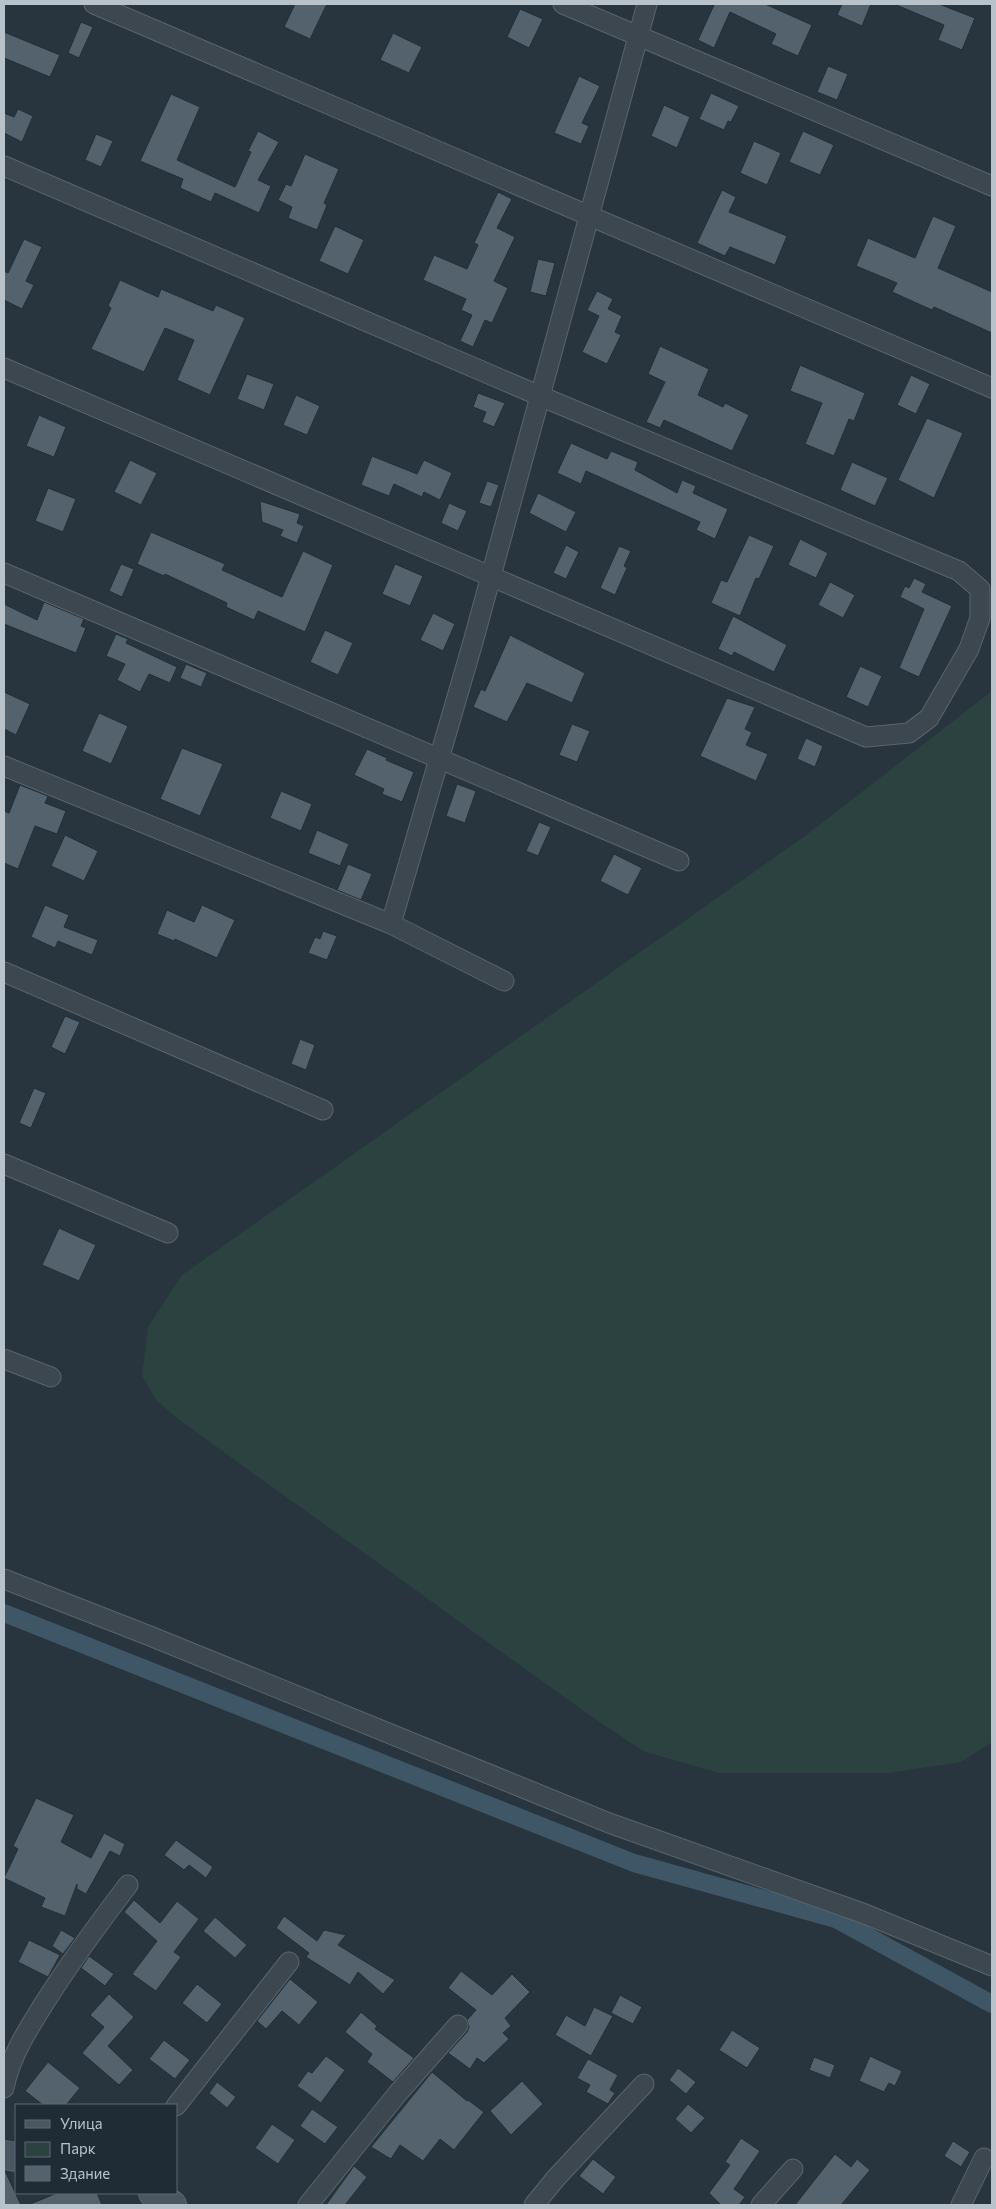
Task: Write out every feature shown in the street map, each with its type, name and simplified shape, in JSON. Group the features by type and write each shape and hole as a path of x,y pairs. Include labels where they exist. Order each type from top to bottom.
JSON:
{"street":[{"path":"94,4 590,214 992,388"},
{"path":"563,4 992,186"},
{"path":"391,924 491,576 647,4"},
{"path":"4,166 540,396 959,571 980,589 980,618 969,649 930,718 909,733 866,737 4,368"},
{"path":"4,573 678,861"},
{"path":"4,766 391,924 504,981"},
{"path":"4,972 323,1110"},
{"path":"4,1164 168,1233"},
{"path":"4,1359 50,1377"},
{"path":"4,1579 150,1636 609,1823 865,1914 992,1966"},
{"path":"4,2088 7,2070 30,2025 74,1956 128,1885"},
{"path":"178,2104 289,1962"},
{"path":"308,2205 398,2094 458,2025"},
{"path":"534,2205 556,2178 644,2084"},
{"path":"961,2205 984,2158"},
{"path":"761,2205 793,2169"},
{"path":"154,2194 172,2205"}],"green space":[{"path":"992,691 992,1742 961,1762 888,1773 719,1773 643,1751 592,1717 178,1419 157,1401 142,1376 148,1327 182,1275 805,836"}],"building":[{"path":"295,4 327,4 310,39 284,27"},
{"path":"712,4 765,4 812,25 798,56 771,44 776,34 730,12 714,48 698,40 714,5"},
{"path":"842,4 871,4 862,26 837,15"},
{"path":"894,4 939,4 975,18 962,50 938,40 944,25"},
{"path":"520,9 543,19 529,48 507,37"},
{"path":"81,22 93,27 79,58 68,53"},
{"path":"4,32 60,55 50,77 4,58"},
{"path":"393,33 422,47 409,73 380,60"},
{"path":"828,66 848,74 837,100 817,92"},
{"path":"579,76 600,86 582,123 589,126 581,144 554,133"},
{"path":"711,93 739,106 731,122 728,121 724,130 699,119"},
{"path":"171,94 200,107 177,160 235,187 251,152 248,151 258,131 279,142 258,180 271,186 259,213 215,193 211,202 180,188 183,179 140,161"},
{"path":"664,105 690,117 677,148 651,136"},
{"path":"18,109 33,116 22,142 4,133 4,113 14,117"},
{"path":"803,131 834,145 820,175 789,162"},
{"path":"96,134 113,141 101,167 85,160"},
{"path":"754,141 781,153 767,185 740,173"},
{"path":"305,154 339,169 324,203 327,205 317,230 288,218 292,207 278,200 286,184 291,186"},
{"path":"722,190 736,197 729,212 787,236 775,265 730,247 725,256 697,243"},
{"path":"498,192 512,199 497,228 515,237 494,281 508,288 492,323 485,320 473,347 460,341 472,315 461,310 466,299 423,280 434,255 467,269 478,245 474,243"},
{"path":"933,216 956,226 938,268 992,292 992,333 934,307 932,310 892,292 897,283 856,266 868,238 915,258"},
{"path":"335,226 364,240 348,274 319,261"},
{"path":"24,239 42,247 26,281 34,285 22,309 4,300 4,271 8,273"},
{"path":"538,259 555,263 546,296 530,292"},
{"path":"120,280 158,297 161,289 213,311 216,305 245,318 210,395 177,380 194,340 165,328 144,372 91,349 111,308 108,306"},
{"path":"597,291 613,299 608,309 622,316 615,332 621,335 607,364 582,352 599,316 587,310"},
{"path":"660,346 709,369 698,395 723,407 725,403 749,415 732,451 664,420 660,428 646,422 665,382 648,374"},
{"path":"800,365 865,393 854,421 849,419 834,456 805,444 822,403 790,391"},
{"path":"247,374 274,384 264,410 237,399"},
{"path":"911,375 930,384 916,414 897,405"},
{"path":"478,393 505,403 494,427 482,422 486,412 473,407"},
{"path":"296,395 320,406 307,435 283,425"},
{"path":"39,415 66,427 54,457 26,446"},
{"path":"927,418 963,433 934,498 898,480"},
{"path":"571,443 607,459 611,451 638,462 635,470 677,493 682,480 696,486 693,493 728,509 715,539 696,530 700,522 586,471 581,484 557,473"},
{"path":"372,456 417,474 424,460 452,473 440,500 424,492 422,497 394,484 389,496 361,485"},
{"path":"130,460 157,473 141,505 114,492"},
{"path":"852,462 888,478 875,506 840,490"},
{"path":"487,481 499,485 491,507 479,503"},
{"path":"48,488 76,499 63,532 35,521"},
{"path":"538,493 576,512 566,532 529,513"},
{"path":"260,501 300,514 297,523 304,526 297,543 280,536 283,530 262,522"},
{"path":"449,503 467,511 458,531 441,523"},
{"path":"151,532 225,564 222,570 282,597 303,551 333,565 305,632 258,611 254,620 226,607 227,603 165,574 164,576 137,564"},
{"path":"749,535 774,546 759,579 756,578 740,616 711,603 721,580 727,582"},
{"path":"800,539 828,553 816,578 788,565"},
{"path":"566,545 579,552 566,579 553,573"},
{"path":"619,546 631,551 624,566 627,568 615,595 600,588"},
{"path":"121,564 134,569 122,597 109,591"},
{"path":"395,564 423,576 410,606 382,594"},
{"path":"914,578 926,584 922,592 952,606 919,677 899,668 924,609 900,597 905,586 909,588"},
{"path":"830,582 855,595 843,618 818,605"},
{"path":"44,602 84,619 81,626 86,628 76,653 4,624 4,604 37,620"},
{"path":"433,613 455,624 443,651 420,640"},
{"path":"733,616 787,645 774,672 734,652 732,656 718,649"},
{"path":"325,630 353,643 338,675 310,662"},
{"path":"116,634 128,639 126,643 177,667 170,683 149,674 140,692 117,680 125,664 106,656"},
{"path":"510,635 585,673 572,703 527,683 507,722 473,707 481,689 485,691"},
{"path":"186,664 207,673 201,687 180,678"},
{"path":"860,666 882,676 868,707 846,697"},
{"path":"4,692 30,704 16,735 4,729"},
{"path":"727,698 755,707 745,729 752,732 746,745 768,754 756,781 700,756"},
{"path":"99,713 128,726 111,764 82,751"},
{"path":"572,724 590,731 577,762 559,755"},
{"path":"806,738 823,746 815,767 797,759"},
{"path":"182,748 223,764 200,816 160,799"},
{"path":"367,749 387,758 386,760 414,772 402,802 382,794 384,789 354,775"},
{"path":"457,784 476,791 465,823 446,816"},
{"path":"20,785 48,796 45,803 66,811 57,834 35,826 18,869 4,863 4,811 9,813"},
{"path":"281,791 312,804 301,831 270,818"},
{"path":"539,822 551,827 538,856 526,851"},
{"path":"317,830 349,844 340,866 308,853"},
{"path":"65,835 98,851 84,881 51,866"},
{"path":"614,854 642,868 628,895 600,881"},
{"path":"348,864 372,874 361,900 337,890"},
{"path":"45,905 69,915 64,927 98,940 92,955 58,941 55,948 31,937"},
{"path":"202,905 235,920 217,958 175,939 174,941 157,934 167,910 194,922"},
{"path":"323,931 337,936 327,960 308,953 315,937 320,939"},
{"path":"65,1016 80,1022 65,1054 51,1047"},
{"path":"300,1039 315,1045 306,1070 291,1064"},
{"path":"34,1088 46,1093 31,1128 19,1123"},
{"path":"59,1228 96,1245 79,1281 42,1265"},
{"path":"36,1798 74,1815 61,1842 91,1858 104,1833 125,1844 120,1856 110,1851 86,1894 77,1889 77,1884 65,1916 41,1907 45,1898 4,1878 18,1849 13,1846"},
{"path":"176,1840 213,1867 206,1878 189,1865 184,1870 164,1855"},
{"path":"134,1900 160,1923 177,1901 199,1919 174,1952 181,1957 156,1991 132,1974 157,1941 124,1912"},
{"path":"284,1916 317,1941 324,1930 346,1935 338,1945 395,1980 383,1994 358,1972 350,1985 306,1957 309,1953 276,1928"},
{"path":"215,1917 247,1945 235,1958 203,1931"},
{"path":"61,1930 75,1938 63,1954 52,1946"},
{"path":"29,1940 60,1955 48,1977 18,1962"},
{"path":"89,1956 114,1974 105,1986 81,1968"},
{"path":"461,1971 492,1995 512,1974 530,1992 505,2018 511,2026 503,2033 509,2039 484,2063 477,2058 470,2069 448,2053 467,2032 469,2027 467,2020 476,2010 448,1988"},
{"path":"290,1979 318,2002 299,2025 282,2011 266,2029 257,2021"},
{"path":"197,1984 222,2004 207,2023 182,2003"},
{"path":"109,1994 134,2017 108,2046 133,2070 119,2085 82,2053 104,2027 90,2015"},
{"path":"620,1995 642,2007 633,2024 611,2013"},
{"path":"594,2007 613,2016 591,2056 555,2035 566,2015 585,2026"},
{"path":"361,2012 377,2026 375,2029 414,2058 393,2082 367,2062 372,2054 345,2032"},
{"path":"732,2030 760,2048 747,2068 719,2050"},
{"path":"164,2040 190,2060 175,2079 149,2059"},
{"path":"326,2056 345,2070 321,2103 297,2086 308,2071 312,2073"},
{"path":"870,2056 902,2071 895,2086 889,2083 884,2092 859,2081"},
{"path":"814,2057 835,2065 830,2078 809,2070"},
{"path":"588,2059 618,2075 610,2090 615,2093 608,2104 586,2092 590,2085 577,2078"},
{"path":"48,2062 80,2088 67,2104 42,2104 25,2091"},
{"path":"678,2068 696,2082 686,2094 669,2080"},
{"path":"432,2072 467,2101 484,2112 454,2150 440,2139 423,2161 400,2145 391,2159 371,2147"},
{"path":"522,2081 543,2104 511,2135 490,2111"},
{"path":"217,2082 236,2097 227,2108 209,2093"},
{"path":"688,2104 705,2118 691,2133 675,2119"},
{"path":"312,2109 338,2127 325,2144 300,2126"},
{"path":"272,2124 295,2140 278,2164 255,2148"},
{"path":"741,2138 760,2151 734,2189 745,2197 739,2205 721,2205 709,2193 730,2165 725,2162"},
{"path":"953,2141 970,2152 961,2167 944,2156"},
{"path":"835,2154 851,2167 857,2159 870,2170 841,2205 795,2205"},
{"path":"593,2159 616,2177 603,2194 579,2176"},
{"path":"354,2166 367,2177 345,2205 326,2205"},
{"path":"4,2171 5,2171 21,2205 4,2205"},
{"path":"55,2194 97,2194 102,2205 28,2205"}],"waterway":[{"path":"4,1613 634,1863 836,1919 992,2004"}]}
